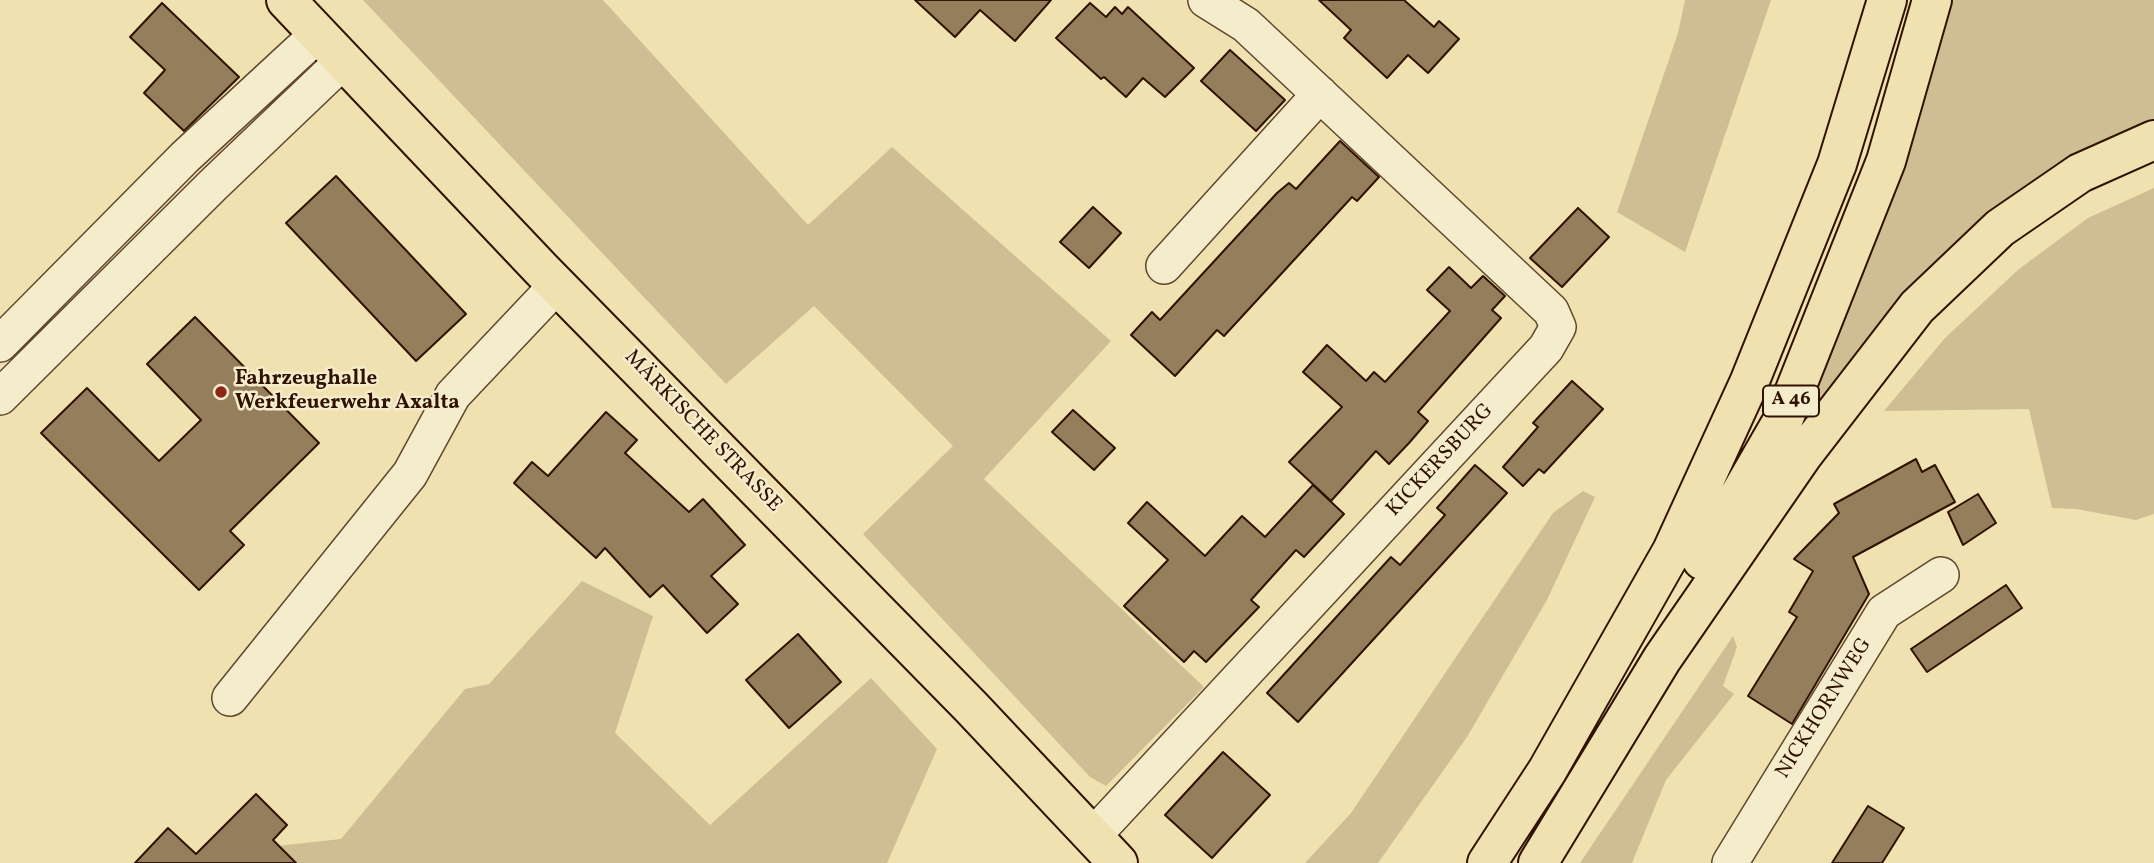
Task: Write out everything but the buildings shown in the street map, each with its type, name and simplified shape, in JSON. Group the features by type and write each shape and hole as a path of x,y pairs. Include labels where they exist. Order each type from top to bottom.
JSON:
{"main road":[{"name":"MÄRKISCHE STRASSE","path":"286,0 557,285 971,707 1105,849"},
{"name":"A 46","path":"1487,863 1547,771 1672,551 1749,383 1837,164 1887,0"},
{"name":"A 46","path":"1538,863 1590,775 1629,680 1784,418 1885,161 1932,0"},
{"path":"1590,775 1662,659 1802,456 1917,307 2000,228 2080,173 2154,140"}],"street":[{"name":"KICKERSBURG","path":"1105,849 1546,348 1558,327 1551,311 1246,25 1206,0"},
{"path":"0,344 184,157 331,47"},
{"path":"0,397 223,175 331,47"},
{"path":"1164,266 1320,94"},
{"path":"230,698 410,474 453,395 557,285"},
{"name":"NICKHORNWEG","path":"1730,863 1884,612 1941,575"}],"shaded area":[{"path":"363,0 603,0 808,225 892,147 1111,341 984,479 1204,687 1106,786 1090,777 863,534 953,446 814,306 726,384"},
{"path":"1685,0 1771,0 1685,252 1617,212 1678,33"},
{"path":"1944,0 2154,0 2154,122 1963,239 1884,316 1771,466"},
{"path":"2154,188 2154,514 2136,520 2076,509 2052,508 2029,409 1884,411 1945,338 2019,269 2088,218"},
{"path":"1583,491 1595,497 1547,600 1467,737 1378,863 1305,863 1351,813 1553,513"},
{"path":"582,581 653,616 615,733 710,825 871,678 937,749 887,863 294,863 277,846 341,839 465,689 489,684"},
{"path":"1733,636 1737,647 1723,686 1734,694 1666,780 1632,863 1580,863"}],"place":[{"name":"Fahrzeughalle Werkfeuerwehr Axalta","path":"221,392"}]}
